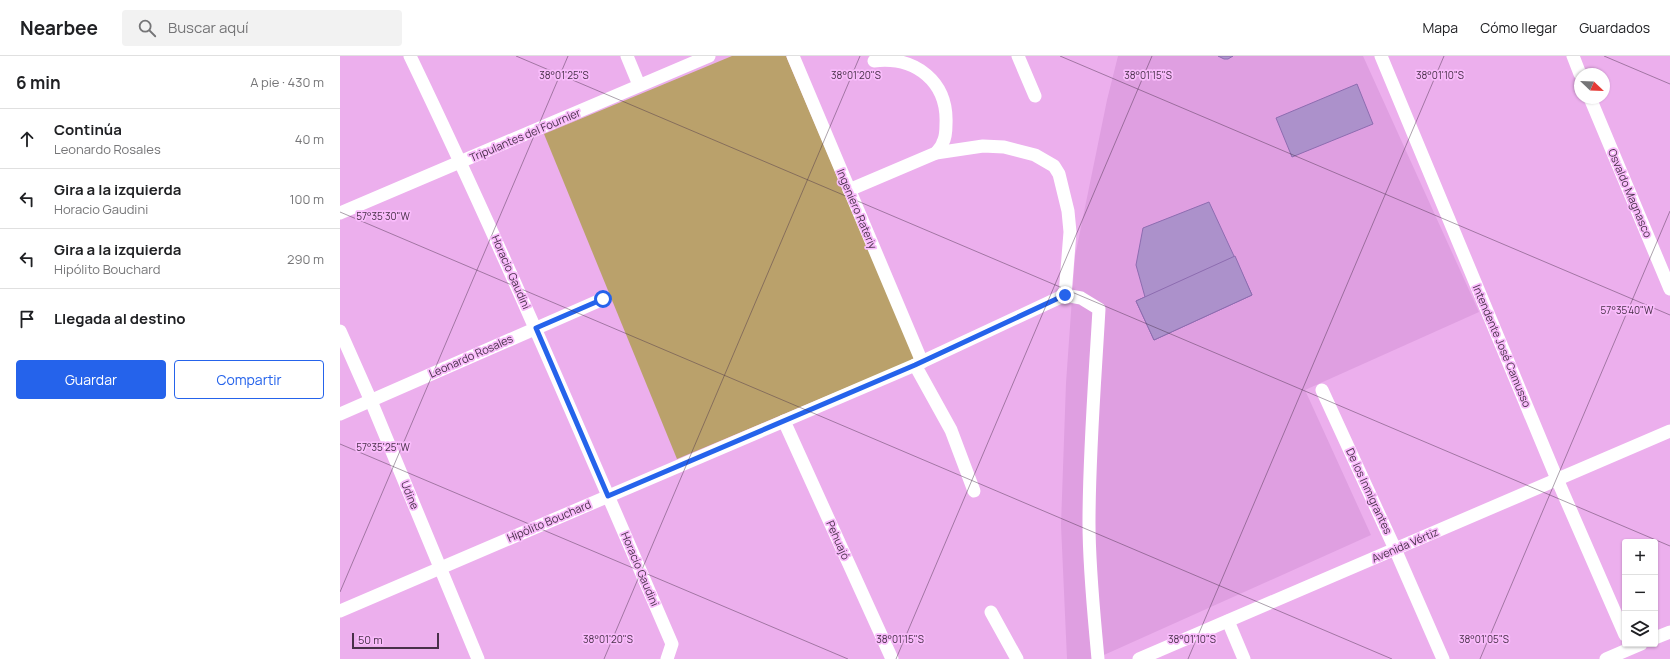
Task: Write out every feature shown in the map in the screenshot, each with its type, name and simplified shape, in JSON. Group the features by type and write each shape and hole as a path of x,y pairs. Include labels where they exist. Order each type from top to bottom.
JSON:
{"street":[{"name":"Horacio Gaudini","path":"410,56 461,162 536,328 672,644 667,659"},
{"path":"627,56 639,85"},
{"name":"Tripulantes del Fournier","path":"340,213 710,56"},
{"name":"Ingeniero Rateriy","path":"793,56 849,190 918,364 951,430 974,491"},
{"path":"1018,56 1035,96"},
{"name":"Intendente José Camusso","path":"1380,56 1557,479 1622,628"},
{"path":"1573,56 1578,68"},
{"path":"874,61 887,58 908,60 927,72 941,92 946,116 946,131 944,142 936,153"},
{"name":"Osvaldo Magnasco","path":"1593,104 1670,289"},
{"path":"849,190 936,153 983,146 1004,147 1040,158 1054,166 1059,174 1068,210 1070,232 1065,295 1081,298 1099,309 1089,523 1092,607 1098,659"},
{"name":"Hipólito Bouchard","path":"340,611 918,364 1065,295"},
{"name":"Leonardo Rosales","path":"340,414 603,299"},
{"name":"Udine","path":"340,331 372,401 478,659"},
{"name":"De los Inmigrantes","path":"1322,390 1395,549 1443,659"},
{"name":"Pehuajó","path":"784,421 892,659"},
{"name":"Avenida Vértiz","path":"1139,659 1670,431"},
{"path":"991,612 1017,659"},
{"path":"1228,621 1244,659"},
{"path":"1658,637 1670,632"},
{"path":"1606,659 1634,649"}],"shaded area":[{"path":"732,56 786,56 915,359 677,459 544,134"},
{"path":"1118,56 1363,56 1479,312 1305,390 1371,535 1095,659 1067,659 1061,525 1066,383 1075,256 1107,100"}],"building":[{"path":"1218,56 1233,56 1228,59 1224,59"},
{"path":"1357,84 1373,124 1292,157 1276,118"},
{"path":"1209,202 1252,295 1154,340 1136,301 1145,297 1136,265 1143,228"},
{"path":"1235,256 1252,295 1154,340 1136,301"}],"route":[{"path":"603,299 536,328 608,496 915,365 1065,295"}]}
